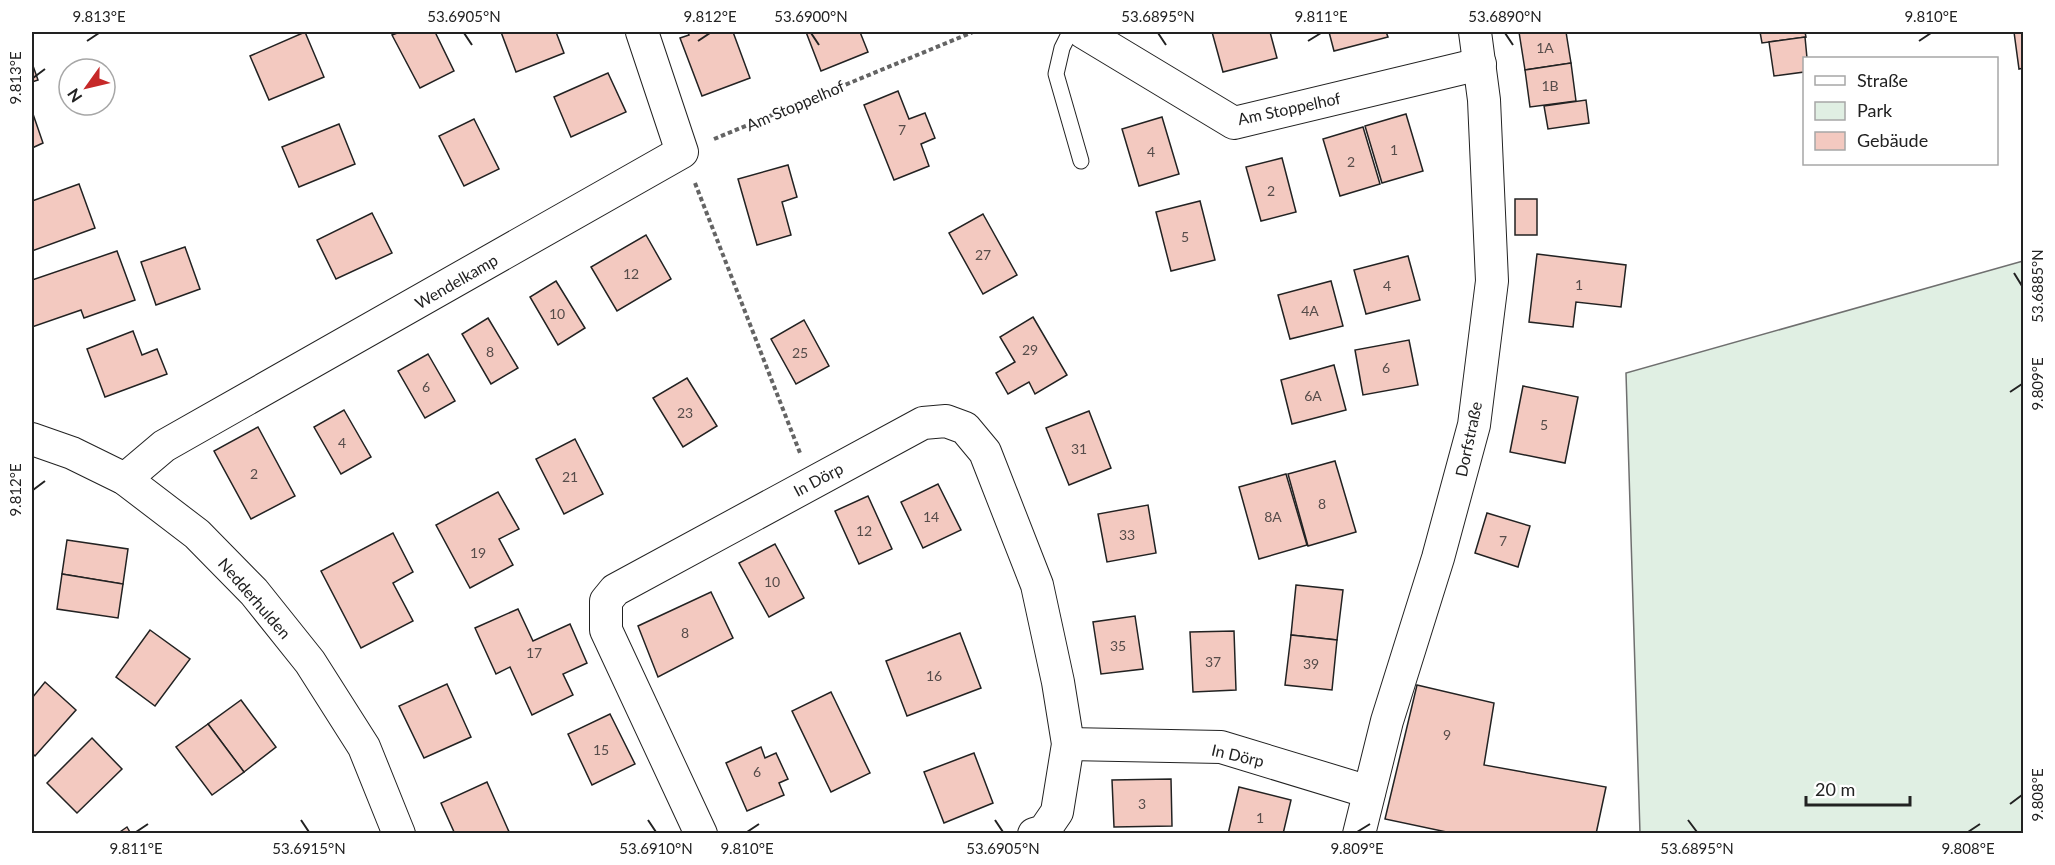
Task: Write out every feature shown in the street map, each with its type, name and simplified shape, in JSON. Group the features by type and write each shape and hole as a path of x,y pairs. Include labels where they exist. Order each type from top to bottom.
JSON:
{"street":[{"path":"642,32 682,152"},
{"name":"Am Stoppelhof","path":"1083,32 1234,123 1480,64"},
{"name":"Dorfstraße","path":"1359,834 1387,721 1438,558 1474,425 1492,281 1484,100 1475,32"},
{"name":"Wendelkamp","path":"125,479 164,446 682,152"},
{"name":"In Dörp","path":"702,834 606,630 606,602 615,590 811,482 923,423 946,421 965,428 985,452 1037,585 1058,682 1068,744 1057,812 1044,831 1034,834"},
{"name":"Nedderhulden","path":"32,439 72,453 125,479 197,534 254,592 310,662 364,747 399,834"},
{"name":"In Dörp","path":"1068,744 1221,747 1368,792"}],"lane":[{"path":"1070,32 1062,48 1056,74 1081,161"}],"path":[{"name":"Am Stoppelhof","path":"682,152 973,32"},
{"path":"682,152 811,482"}],"green space":[{"path":"2023,261 2023,833 1640,833 1626,373"}],"building":[{"path":"305,32 324,77 269,100 250,56"},
{"path":"400,32 435,32 454,71 420,88 392,35"},
{"path":"501,32 556,32 564,53 516,72"},
{"path":"688,32 733,32 750,78 702,96 680,38 689,35"},
{"path":"806,32 860,32 868,52 821,71"},
{"path":"1212,32 1270,32 1277,58 1223,72"},
{"path":"1329,32 1386,32 1388,37 1334,51"},
{"path":"1519,32 1566,32 1571,63 1525,70"},
{"path":"1760,32 1805,32 1806,37 1762,43"},
{"path":"2014,32 2024,32 2024,68 2019,69"},
{"path":"1805,37 1807,57 1803,57 1803,72 1774,76 1769,42"},
{"path":"32,63 38,80 32,82"},
{"path":"1571,63 1576,101 1530,107 1525,70"},
{"path":"608,73 626,112 571,137 554,97"},
{"path":"898,91 909,119 925,113 935,138 921,144 929,166 894,180 864,105"},
{"path":"1586,100 1589,123 1548,129 1544,106"},
{"path":"1406,114 1423,171 1382,183 1365,126"},
{"path":"32,115 43,143 32,148"},
{"path":"1162,117 1179,174 1139,186 1122,129"},
{"path":"474,119 499,169 464,186 439,136"},
{"path":"339,124 355,164 299,187 282,147"},
{"path":"1363,127 1380,184 1340,196 1323,139"},
{"path":"1282,158 1296,212 1261,221 1246,167"},
{"path":"788,165 797,197 782,202 791,235 757,245 738,179"},
{"path":"79,184 95,228 32,251 32,201"},
{"path":"1515,199 1537,199 1537,235 1515,235"},
{"path":"1200,201 1215,260 1171,271 1156,212"},
{"path":"372,213 392,253 336,279 317,240"},
{"path":"983,214 1017,275 983,294 949,233"},
{"path":"646,235 671,279 617,311 591,267"},
{"path":"185,247 200,289 156,305 141,262"},
{"path":"117,251 135,300 84,318 81,310 32,327 32,280"},
{"path":"1537,254 1626,265 1621,307 1576,302 1573,327 1529,322"},
{"path":"1408,256 1420,300 1366,314 1354,270"},
{"path":"556,281 585,328 558,345 530,297"},
{"path":"1331,281 1343,326 1290,339 1278,295"},
{"path":"1033,317 1067,375 1035,394 1029,382 1008,394 996,373 1015,362 1000,337"},
{"path":"488,318 518,368 491,384 462,334"},
{"path":"804,320 829,366 796,384 771,339"},
{"path":"133,331 142,355 157,349 167,374 105,397 87,349"},
{"path":"1409,340 1418,385 1363,395 1355,350"},
{"path":"428,354 455,401 425,418 398,371"},
{"path":"1334,365 1346,410 1292,424 1281,380"},
{"path":"687,378 717,426 683,447 653,398"},
{"path":"1523,386 1578,397 1565,463 1510,452"},
{"path":"344,410 371,457 341,474 314,427"},
{"path":"1089,411 1111,468 1069,485 1046,428"},
{"path":"258,427 295,496 251,519 214,451"},
{"path":"575,439 603,494 564,514 536,459"},
{"path":"1335,461 1356,532 1308,546 1288,474"},
{"path":"1286,474 1307,545 1259,559 1239,487"},
{"path":"938,484 961,530 923,548 901,502"},
{"path":"498,492 519,529 499,539 513,565 470,588 436,525"},
{"path":"868,496 892,549 859,564 835,511"},
{"path":"1148,505 1156,553 1107,562 1098,514"},
{"path":"1487,513 1530,526 1518,567 1475,553"},
{"path":"393,533 413,572 393,583 413,621 361,648 321,571"},
{"path":"67,540 128,549 123,584 62,574"},
{"path":"775,544 804,598 769,617 739,563"},
{"path":"62,574 123,584 118,618 57,609"},
{"path":"1296,585 1343,590 1337,640 1291,635"},
{"path":"711,592 733,638 658,677 638,626"},
{"path":"518,609 533,641 570,624 587,663 563,674 573,695 532,715 510,667 496,674 475,628"},
{"path":"1135,616 1143,669 1101,674 1093,622"},
{"path":"150,630 190,659 155,706 116,677"},
{"path":"1234,631 1236,690 1193,692 1190,632"},
{"path":"960,633 981,688 907,716 886,661"},
{"path":"1291,635 1337,640 1332,690 1285,685"},
{"path":"45,682 76,710 35,756 32,753 32,698"},
{"path":"447,684 471,737 424,758 399,706"},
{"path":"1417,685 1494,703 1484,765 1606,787 1596,834 1456,834 1385,819"},
{"path":"831,692 870,773 831,792 792,711"},
{"path":"241,700 276,747 244,772 208,724"},
{"path":"610,714 635,764 592,785 568,734"},
{"path":"208,724 244,772 212,795 176,747"},
{"path":"92,738 122,769 77,813 47,783"},
{"path":"761,747 765,758 776,753 788,779 779,783 784,795 747,811 726,763"},
{"path":"974,753 993,803 944,823 924,772"},
{"path":"1171,779 1172,826 1114,827 1112,780"},
{"path":"487,782 510,834 455,834 441,803"},
{"path":"1239,787 1291,800 1283,834 1228,834"},
{"path":"127,827 131,834 117,834"}]}
